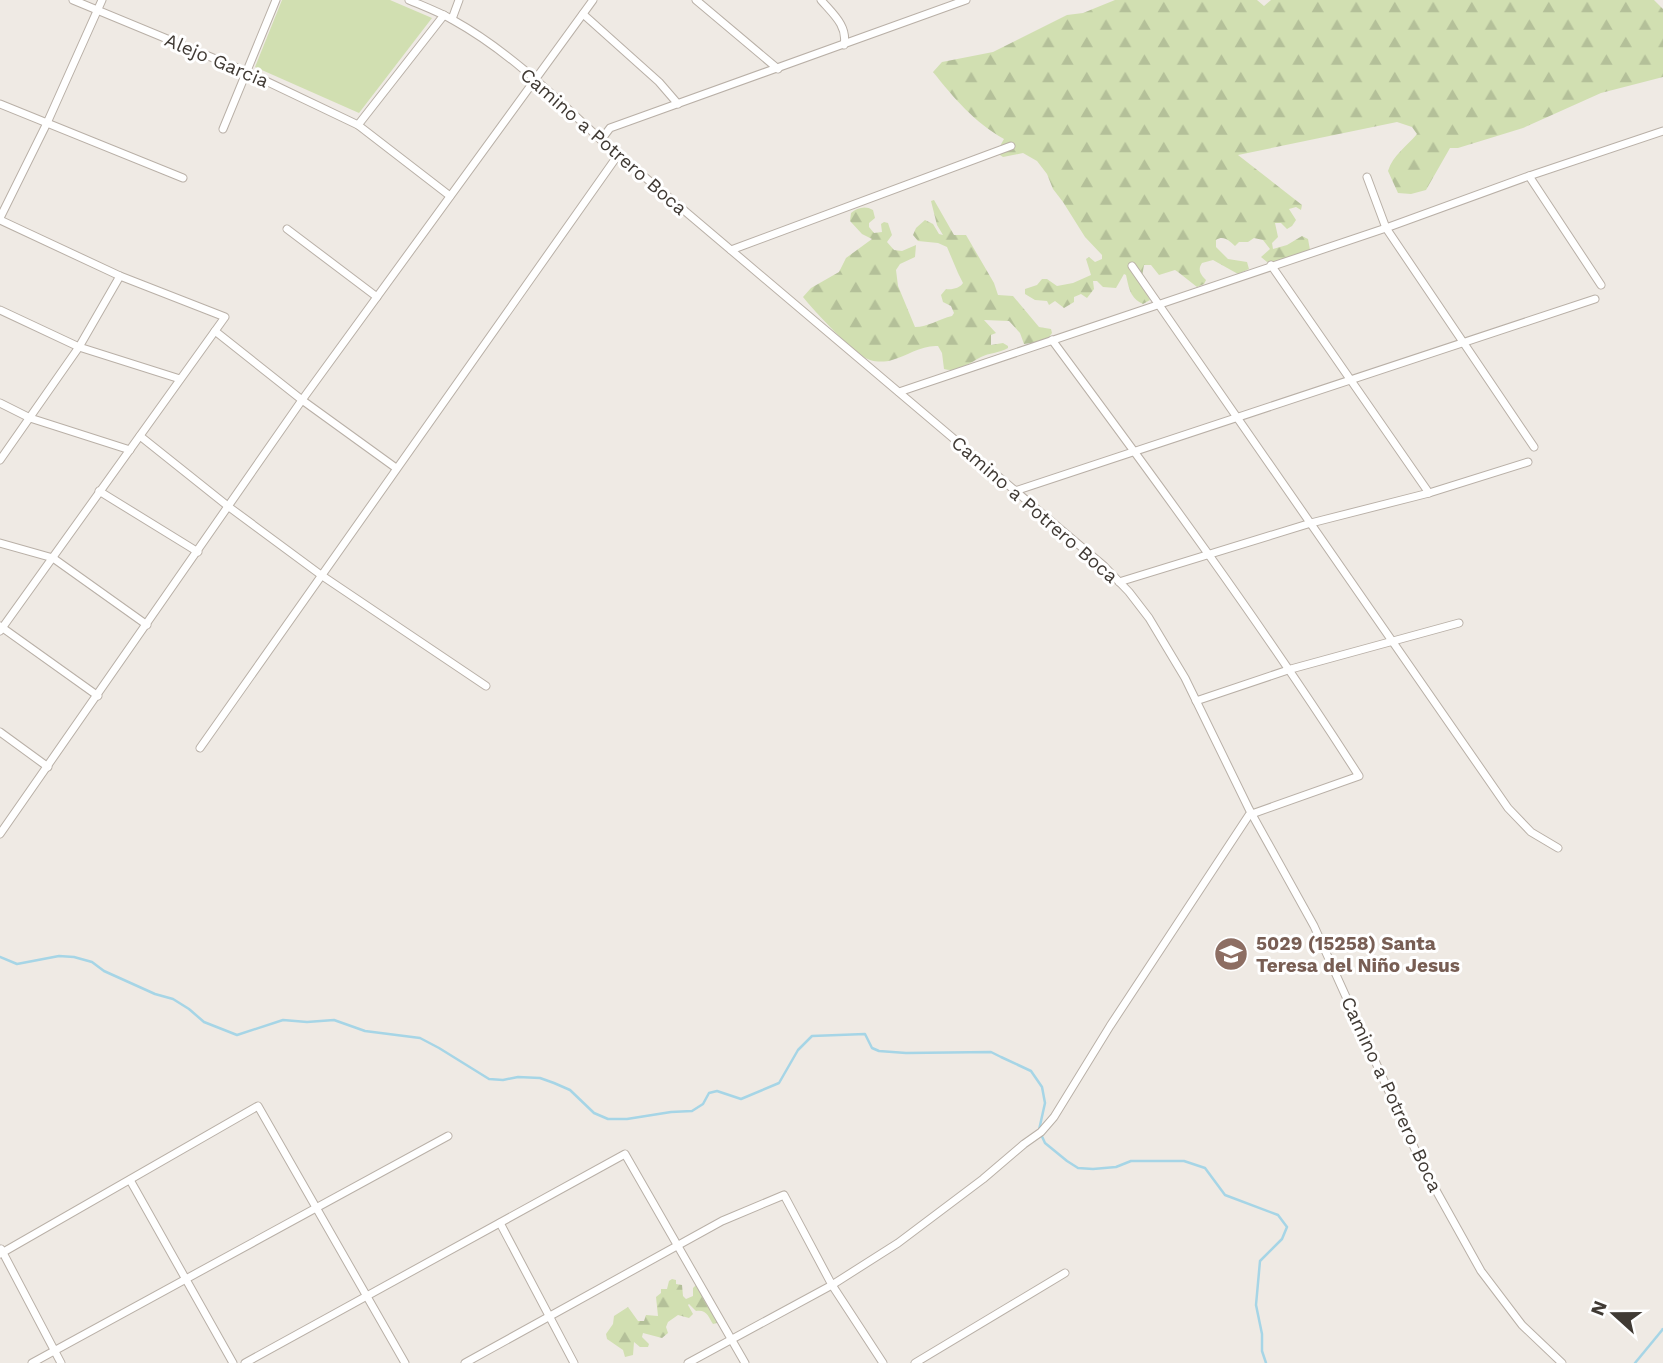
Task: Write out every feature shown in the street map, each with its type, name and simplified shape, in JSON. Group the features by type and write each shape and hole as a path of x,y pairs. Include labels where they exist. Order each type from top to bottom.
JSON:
{"street":[{"name":"Alejo Garcia","path":"73,0 247,72 358,125 450,196"},
{"path":"98,696 1,628 225,317 120,276 0,219 102,0"},
{"path":"223,129 276,0"},
{"path":"409,0 448,17"},
{"path":"358,125 448,17 459,0"},
{"path":"1,831 98,696 302,400 593,0"},
{"path":"696,0 778,69"},
{"path":"821,0 841,24 846,35 844,45"},
{"path":"601,140 610,128 966,0"},
{"path":"583,14 659,82 678,104"},
{"name":"Camino a Potrero Boca","path":"448,17 535,78 618,155 1104,566 1149,618 1196,701 1252,813 1314,926 1423,1167 1481,1271 1522,1325 1562,1363"},
{"path":"0,104 183,178"},
{"path":"898,392 1386,228 1663,131"},
{"path":"731,250 1011,146"},
{"path":"200,748 618,155"},
{"path":"1529,176 1601,285"},
{"path":"1367,177 1386,228 1534,447"},
{"path":"287,229 376,297"},
{"path":"1271,265 1429,493"},
{"path":"1132,266 1508,808 1531,832 1558,848"},
{"path":"0,460 79,347 120,276"},
{"path":"1015,491 1595,299"},
{"path":"0,310 79,347 180,379"},
{"path":"215,331 302,400 397,468"},
{"path":"688,1363 832,1285 983,1180 1038,1134 1054,1117 1243,822 1252,813 1359,776 1291,669 1052,340"},
{"path":"0,403 30,418 130,450"},
{"path":"140,436 320,575 486,686"},
{"path":"1119,582 1311,523 1429,493 1528,462"},
{"path":"100,491 198,552"},
{"path":"0,542 53,558 147,625"},
{"path":"1196,701 1291,669 1459,623"},
{"path":"0,733 48,767"},
{"path":"61,1363 1,1252 258,1106 405,1363"},
{"path":"32,1363 448,1136"},
{"path":"245,1363 625,1154 745,1363"},
{"path":"130,1180 233,1363"},
{"path":"465,1363 722,1221 784,1195 832,1285 883,1363"},
{"path":"500,1223 574,1363"},
{"path":"915,1363 1065,1273"},
{"path":"907,1363 931,1353"}],"green space":[{"path":"282,0 390,0 432,18 359,113 255,67"},
{"path":"1115,0 1257,0 1264,6 1271,0 1654,0 1663,9 1663,77 1601,93 1523,128 1458,148 1450,148 1426,190 1411,194 1398,193 1388,171 1396,156 1417,134 1412,127 1397,122 1238,155 1302,205 1301,210 1296,207 1289,209 1296,220 1292,226 1287,229 1281,223 1275,223 1278,237 1272,243 1273,249 1302,236 1308,239 1310,250 1282,260 1267,262 1261,257 1270,249 1263,240 1254,238 1248,242 1239,242 1235,246 1222,238 1216,240 1216,247 1228,259 1247,262 1249,269 1238,274 1213,260 1202,263 1200,270 1206,280 1197,287 1175,270 1159,275 1151,265 1144,265 1141,282 1150,300 1143,304 1133,296 1124,274 1116,288 1103,287 1093,281 1094,289 1087,298 1081,294 1074,297 1074,302 1064,308 1055,301 1049,305 1047,301 1035,300 1025,294 1025,289 1037,285 1042,279 1047,279 1057,286 1073,283 1091,275 1086,259 1089,257 1095,262 1102,259 1102,255 1085,237 1037,161 1023,153 1003,157 1000,155 1000,146 1004,139 974,117 933,72 942,62 993,52 1067,15 1083,13"},
{"path":"934,200 954,235 966,235 994,283 998,295 1013,296 1039,327 1051,329 1052,333 1046,341 1024,344 1020,333 1009,321 984,320 996,333 991,335 991,345 1003,343 1008,348 984,356 959,369 944,369 942,353 938,346 920,349 890,361 872,361 845,342 803,297 811,288 839,272 846,258 872,239 862,234 850,221 851,213 867,208 873,210 875,218 869,223 869,227 874,233 882,232 881,224 888,223 892,235 887,242 894,250 902,251 916,245 915,257 900,264 896,270 898,286 915,327 952,316 954,313 951,306 943,302 941,295 946,289 956,288 963,283 947,247 918,241 913,235 925,220 943,235 937,225 931,201"},
{"path":"672,1279 676,1280 676,1284 682,1285 686,1299 693,1296 693,1288 696,1285 717,1323 713,1324 705,1313 696,1311 689,1304 693,1314 689,1318 678,1315 668,1322 668,1333 662,1338 643,1333 642,1337 649,1344 648,1347 640,1347 634,1342 633,1355 625,1357 623,1350 607,1339 606,1334 613,1324 614,1316 628,1307 638,1321 644,1321 646,1315 658,1316 656,1297 661,1293 661,1289 667,1289"}],"waterway":[{"path":"0,957 17,964 59,956 92,962 104,971 155,994 173,999 204,1022 237,1035 283,1020 334,1020 365,1031 420,1038 489,1079 540,1078 554,1083 570,1090 594,1113 608,1119 692,1111 703,1104 709,1093 717,1091 741,1099 779,1083 798,1050 812,1036 865,1034 872,1048 879,1051 991,1052 1031,1071 1042,1087 1045,1103 1039,1130 1045,1143 1078,1168 1116,1167 1131,1161 1184,1161 1205,1168 1225,1195 1278,1215 1287,1227 1282,1239 1260,1261 1256,1305 1266,1363"},
{"path":"1635,1363 1663,1329"}],"place":[{"name":"5029 (15258) Santa Teresa del Niño Jesus","path":"1231,954"}]}
